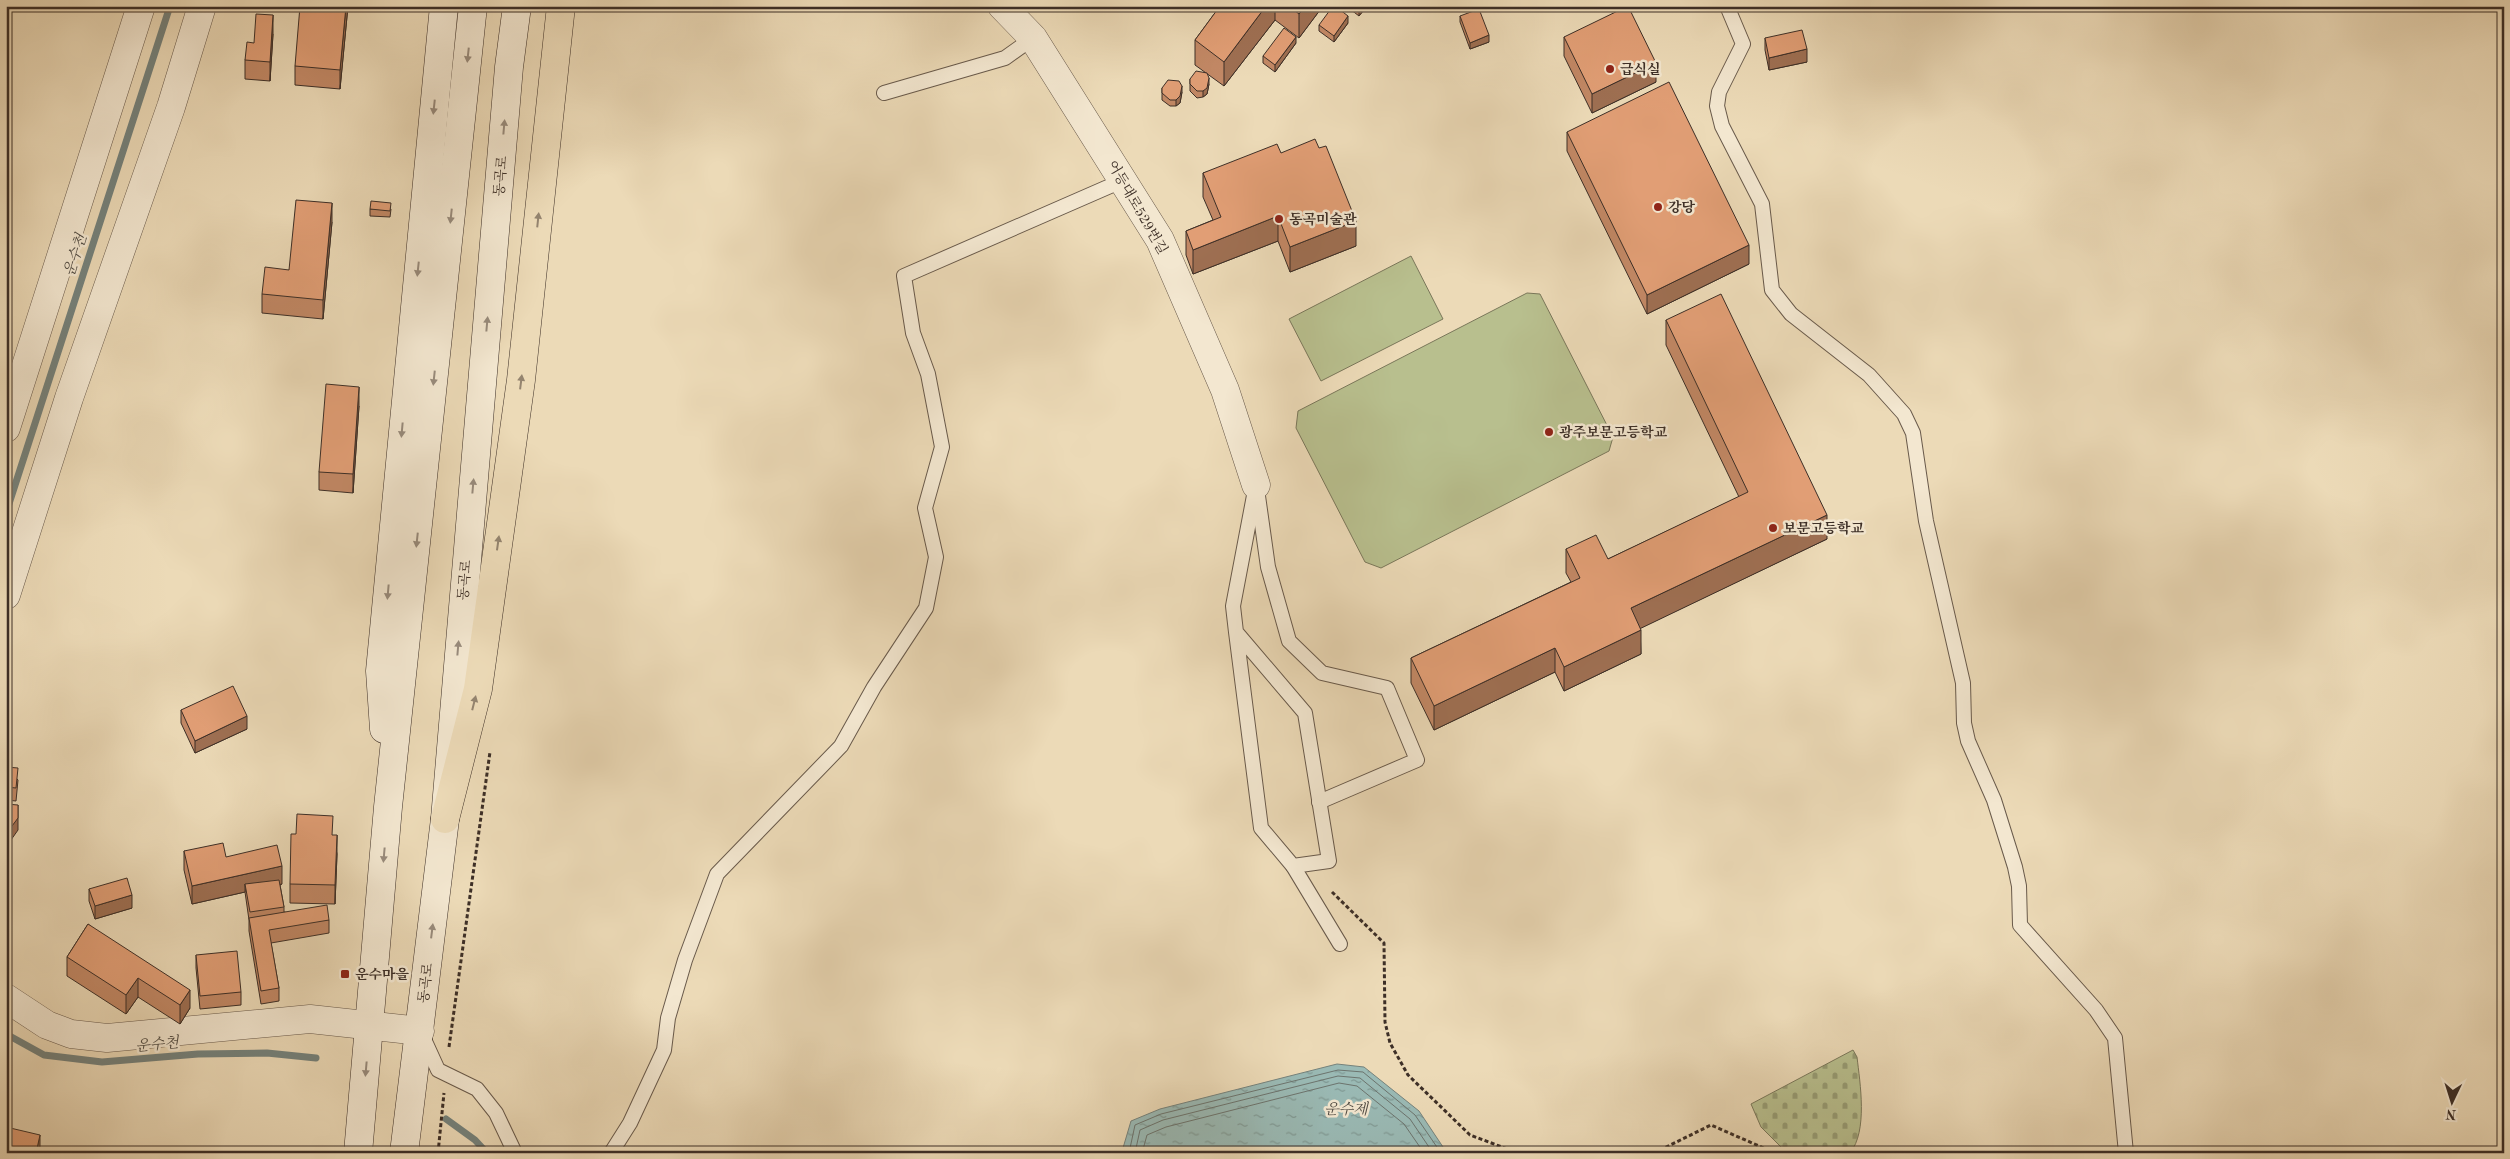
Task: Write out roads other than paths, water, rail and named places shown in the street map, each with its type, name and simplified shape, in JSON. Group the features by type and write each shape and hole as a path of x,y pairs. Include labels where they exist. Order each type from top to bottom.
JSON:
{"main road":[{"path":"6,428 141,6"},
{"path":"6,595 69,398 170,107 202,6"},
{"path":"388,806 380,671 444,6"},
{"path":"358,1153 388,806 473,6"},
{"name":"동곡로","path":"404,1153 445,818 509,67 517,6"},
{"path":"445,818 478,688 521,380 561,6"},
{"name":"어등대로529번길","path":"1002,6 1033,38 1160,240 1225,390 1256,485"},
{"path":"6,998 47,1025 71,1034 107,1038 310,1019 420,1031"}],"lane":[{"path":"1727,6 1743,44 1720,92 1717,106 1722,126 1762,204 1772,290 1791,314 1869,375 1904,414 1913,433 1926,521 1963,683 1964,723 1968,741 1994,800 2015,867 2019,886 2020,925 2096,1010 2115,1038 2126,1153"},
{"path":"884,93 1005,58 1033,38"},
{"path":"611,1153 630,1123 664,1050 668,1018 685,960 717,874 841,746 874,687 926,608 936,557 925,508 942,447 928,374 913,333 904,276 1124,180"},
{"path":"1256,485 1233,606 1261,828 1293,866 1340,944"},
{"path":"1256,485 1268,568 1289,641 1322,673 1387,688 1417,760 1319,802"},
{"path":"1236,632 1305,713 1329,861 1293,866"},
{"path":"420,1031 438,1070 477,1089 496,1113 515,1153"}],"water":[{"name":"운수제","path":"1337,1064 1364,1067 1419,1111 1447,1153 1124,1153 1123,1148 1131,1121 1160,1109"}],"waterway":[{"name":"운수천","path":"6,513 170,6"},
{"name":"운수천","path":"6,1034 44,1055 102,1062 198,1054 267,1053 316,1058"},
{"path":"446,1119 475,1140 487,1153"}],"place":[{"name":"급식실","path":"1610,69"},
{"name":"강당","path":"1658,207"},
{"name":"동곡미술관","path":"1279,219"},
{"name":"광주보문고등학교","path":"1549,432"},
{"name":"보문고등학교","path":"1773,528"},
{"name":"운수마을","path":"345,974"}]}
